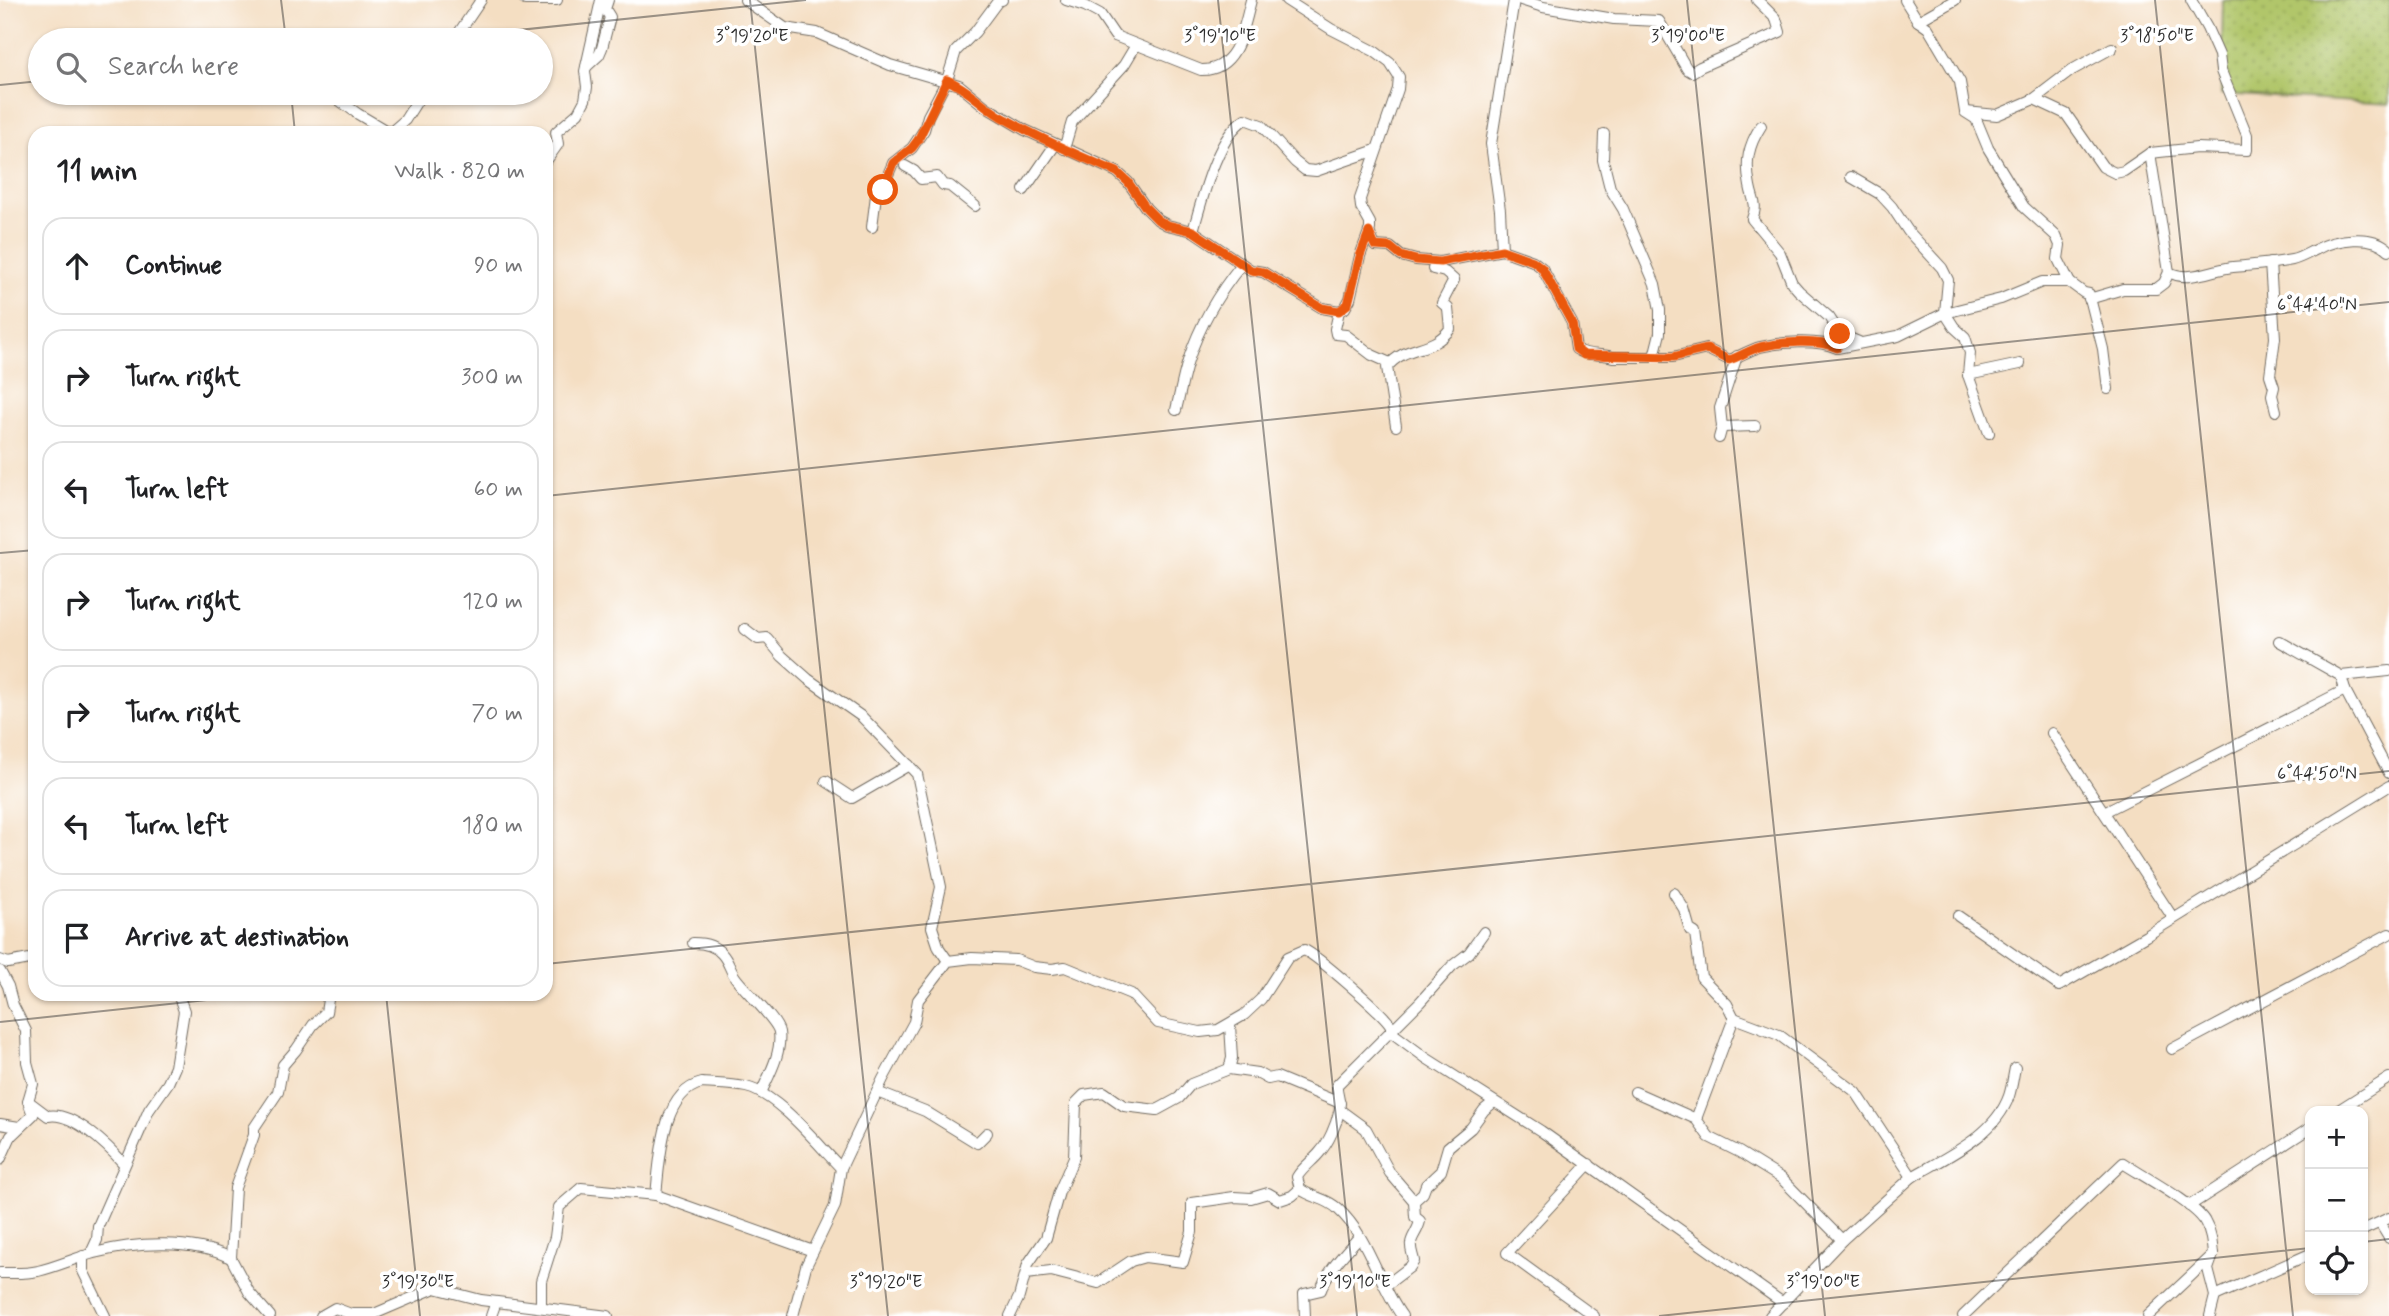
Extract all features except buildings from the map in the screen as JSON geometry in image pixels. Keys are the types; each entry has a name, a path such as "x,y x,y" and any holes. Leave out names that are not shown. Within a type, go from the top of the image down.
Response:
{"street":[{"path":"462,28 481,0"},
{"path":"525,0 557,0"},
{"path":"553,151 558,144 556,132 578,113 585,100 586,67 601,0"},
{"path":"586,67 602,48 610,17 605,9 608,0"},
{"path":"745,0 785,28 817,33 890,65 959,85 986,107 1060,147 1117,172 1158,220 1193,231 1251,270 1263,272 1322,308 1339,311 1345,308 1350,299 1360,256 1369,232 1370,222 1361,207 1360,199 1398,89 1399,77 1391,63 1374,51 1331,29 1286,0"},
{"path":"872,227 876,195 886,186 893,163 909,151 924,130 928,116 947,80 956,51 975,32 998,1 1002,0"},
{"path":"1066,0 1100,14 1115,36 1201,70 1211,71 1229,60 1247,25 1251,0"},
{"path":"1502,250 1500,210 1490,144 1514,0"},
{"path":"1521,0 1543,8 1614,19 1658,21 1687,69 1692,72 1780,32 1776,19 1757,0"},
{"path":"1905,0 1918,21 1928,28 1960,82 1965,112 1976,120 1988,148 2024,207 2056,236 2060,245 2058,259 2070,283"},
{"path":"1918,21 1955,0"},
{"path":"2034,99 2066,114 2108,171 2115,173 2124,171 2150,153 2197,148 2247,150 2247,135 2221,71 2219,55 2191,0"},
{"path":"1024,190 1060,147 1072,122 1124,65 1136,45"},
{"path":"1965,112 1997,115 2034,99 2072,70 2112,48"},
{"path":"346,105 378,126"},
{"path":"398,126 414,105"},
{"path":"1193,231 1212,168 1235,127 1245,119 1261,125 1305,170 1316,172 1376,150"},
{"path":"1761,126 1748,150 1750,188 1756,209 1752,219 1780,253 1799,291 1829,317 1840,334 1860,342"},
{"path":"1604,134 1603,160 1610,188 1623,209 1655,284 1660,310 1660,333 1654,357"},
{"path":"909,151 905,166 921,179 937,177 975,206"},
{"path":"2089,299 2123,289 2156,289 2164,283 2169,272 2150,153"},
{"path":"1851,177 1880,194 1908,231 1942,268 1948,280 1945,313 1965,337 1970,353 1968,375 1989,433"},
{"path":"1369,232 1377,247 1390,247 1405,258 1440,262 1502,250 1533,261 1542,268 1572,323 1576,349 1584,355 1678,356 1703,349 1711,350 1725,359 1734,359 1758,348 1792,342 1829,344 1837,348 1898,336 1945,313 2001,299 2042,282 2070,283 2089,294 2103,349 2108,389"},
{"path":"2169,272 2181,276 2232,267 2254,267 2293,260 2331,243 2343,241 2376,242 2389,250"},
{"path":"1396,426 1387,367 1412,349 1435,345 1450,329 1448,309 1442,303 1454,280 1445,272 1433,269 1440,262"},
{"path":"2270,263 2275,338 2270,374 2276,411"},
{"path":"1176,410 1188,360 1211,310 1227,282 1242,264"},
{"path":"1339,311 1336,334 1346,335 1372,355 1390,363"},
{"path":"1837,348 1840,334"},
{"path":"1719,438 1722,426 1720,408 1737,356"},
{"path":"1968,375 2020,364"},
{"path":"1722,426 1755,426"},
{"path":"745,629 758,639 768,638 782,656 808,679 862,717 883,742 917,774 939,876 940,887 932,928 939,948 948,961"},
{"path":"2279,640 2341,676 2389,671"},
{"path":"2341,676 2345,690 2389,773"},
{"path":"2104,812 2345,690"},
{"path":"2052,733 2173,918"},
{"path":"826,781 852,798 909,765"},
{"path":"1958,916 2059,986 2146,936 2389,786"},
{"path":"1674,892 1684,909 1690,930 1695,933 1701,977 1727,1004 1734,1018 1779,1035 1856,1092 1912,1177"},
{"path":"1402,1316 1349,1220 1330,1202 1300,1189 1297,1177 1323,1149 1340,1106 1336,1094 1337,1085 1452,966 1469,953 1484,932"},
{"path":"2172,1049 2389,934"},
{"path":"692,943 712,946 722,954 733,975 774,1020 779,1030 773,1066 761,1093"},
{"path":"793,1316 800,1284 835,1206 841,1168 914,1021 918,1000 948,961 972,958 1016,960 1034,967 1065,967 1131,994 1158,1023 1200,1032 1218,1030 1230,1025 1250,1010 1261,999 1288,957 1304,950 1322,962 1376,1010 1390,1025 1391,1032 1589,1164 1783,1303"},
{"path":"0,960 8,963 28,959"},
{"path":"0,971 27,1038 27,1062 33,1084 28,1101 33,1115 11,1136 0,1160"},
{"path":"105,1316 83,1271 124,1164 149,1110 168,1083 174,1067 184,1011 180,1001"},
{"path":"270,1316 249,1292 231,1258 235,1188 254,1135 254,1128 278,1092 283,1065 326,1012 328,1001"},
{"path":"0,1004 13,1005"},
{"path":"1696,1119 1734,1018"},
{"path":"1229,1069 1232,1058 1230,1025"},
{"path":"1770,1316 1842,1240 1912,1177 1985,1130 2001,1111 2009,1096 2015,1068"},
{"path":"1010,1316 1019,1297 1028,1264 1046,1238 1059,1192 1074,1157 1075,1120 1079,1098 1104,1092 1124,1106 1157,1110 1180,1098 1191,1084 1229,1069 1257,1073 1268,1079 1278,1077 1340,1106 1366,1129 1390,1172 1414,1201 1415,1217 1420,1221 1418,1232 1411,1239 1414,1261 1385,1286"},
{"path":"2345,1106 2389,1078"},
{"path":"656,1195 662,1139 673,1107 682,1092 702,1083 747,1088 761,1093 782,1107 841,1168"},
{"path":"877,1092 925,1111 977,1143 987,1133"},
{"path":"1635,1092 1696,1119 1709,1137 1781,1178 1842,1240"},
{"path":"28,1101 48,1115 55,1114 83,1126 124,1164"},
{"path":"1414,1201 1438,1175 1448,1147 1471,1128 1484,1110 1494,1102"},
{"path":"3,1124 19,1127"},
{"path":"3,1124 11,1136"},
{"path":"2189,1206 2305,1131"},
{"path":"1963,1316 2123,1163 2189,1206 2204,1219 2212,1240 2213,1255 2208,1269 2215,1296 2210,1316"},
{"path":"1589,1164 1507,1253 1594,1316"},
{"path":"541,1307 541,1281 555,1237 559,1207 581,1188 656,1195 813,1251"},
{"path":"1026,1274 1051,1271 1098,1283 1131,1261 1145,1258 1183,1262 1192,1232 1192,1203 1234,1197 1251,1198 1268,1193 1280,1200 1300,1189"},
{"path":"2368,1228 2385,1220 2389,1238"},
{"path":"1305,1316 1304,1294 1321,1290 1341,1257 1359,1237"},
{"path":"97,1240 111,1249"},
{"path":"0,1273 38,1271 111,1249 161,1245 191,1245 214,1250 231,1258"},
{"path":"2148,1316 2213,1255"},
{"path":"2215,1296 2305,1256"},
{"path":"321,1316 335,1308 351,1314 374,1315 435,1288 496,1302 608,1316"},
{"path":"491,1316 496,1302"}],"green space":[{"path":"2223,0 2389,0 2389,104 2221,94"}],"route":[{"path":"883,190 893,163 912,148 924,130 928,116 947,80 959,85 975,100 1025,130 1117,172 1158,220 1193,231 1251,270 1263,272 1332,312 1339,311 1348,304 1369,232 1375,246 1390,247 1397,254 1416,260 1440,262 1502,250 1533,261 1542,268 1572,323 1576,349 1584,355 1673,357 1707,349 1729,360 1758,348 1792,342 1829,344 1837,348 1840,334"}]}
